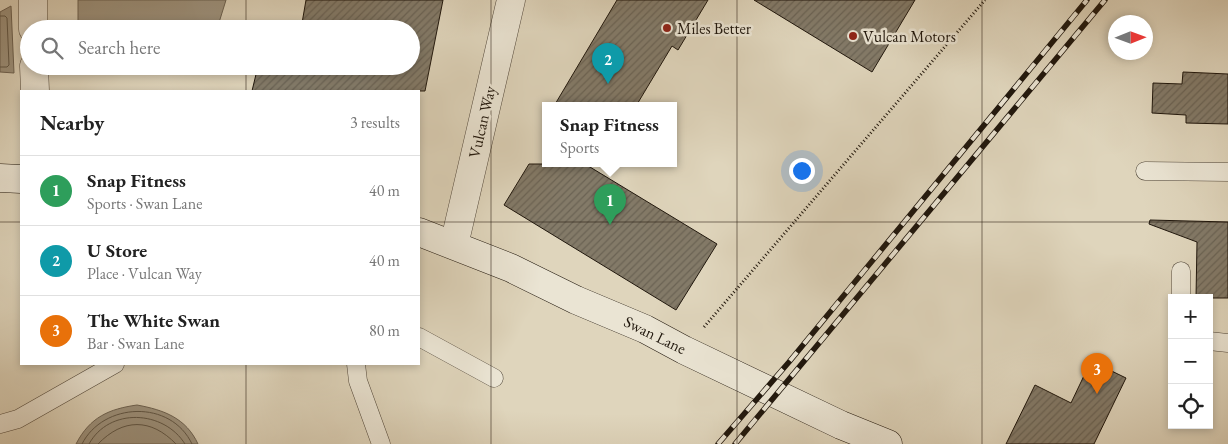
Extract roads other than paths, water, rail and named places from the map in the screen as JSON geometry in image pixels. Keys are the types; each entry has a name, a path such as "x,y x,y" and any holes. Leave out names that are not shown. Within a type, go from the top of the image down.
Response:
{"street":[{"path":"33,0 33,20"},
{"name":"Vulcan Way","path":"454,245 511,0"},
{"path":"34,75 35,90"},
{"path":"0,178 20,179"},
{"name":"Swan Lane","path":"420,232 510,268 576,300 645,329 684,350 841,426 888,444"}],"lane":[{"path":"1145,171 1228,172"},
{"path":"1180,294 1181,271"},
{"path":"420,338 494,378"},
{"path":"1213,341 1228,343"},
{"path":"0,424 18,419 113,365"},
{"path":"356,365 358,381 381,444"}],"water":[{"path":"78,0 226,0 220,20 78,20"},
{"path":"11,6 14,73 0,72 0,12"},
{"path":"137,405 165,413 181,422 193,435 198,444 76,444 88,427 101,416 118,409"}],"railway":[{"path":"718,444 789,362 1087,0"},
{"path":"735,444 1105,0"}],"place":[{"name":"Miles Better","path":"667,28"},
{"name":"Vulcan Motors","path":"853,36"},
{"name":"U Store","path":"608,84"},
{"name":"Snap Fitness","path":"610,225"},
{"name":"The White Swan","path":"1097,394"}]}
